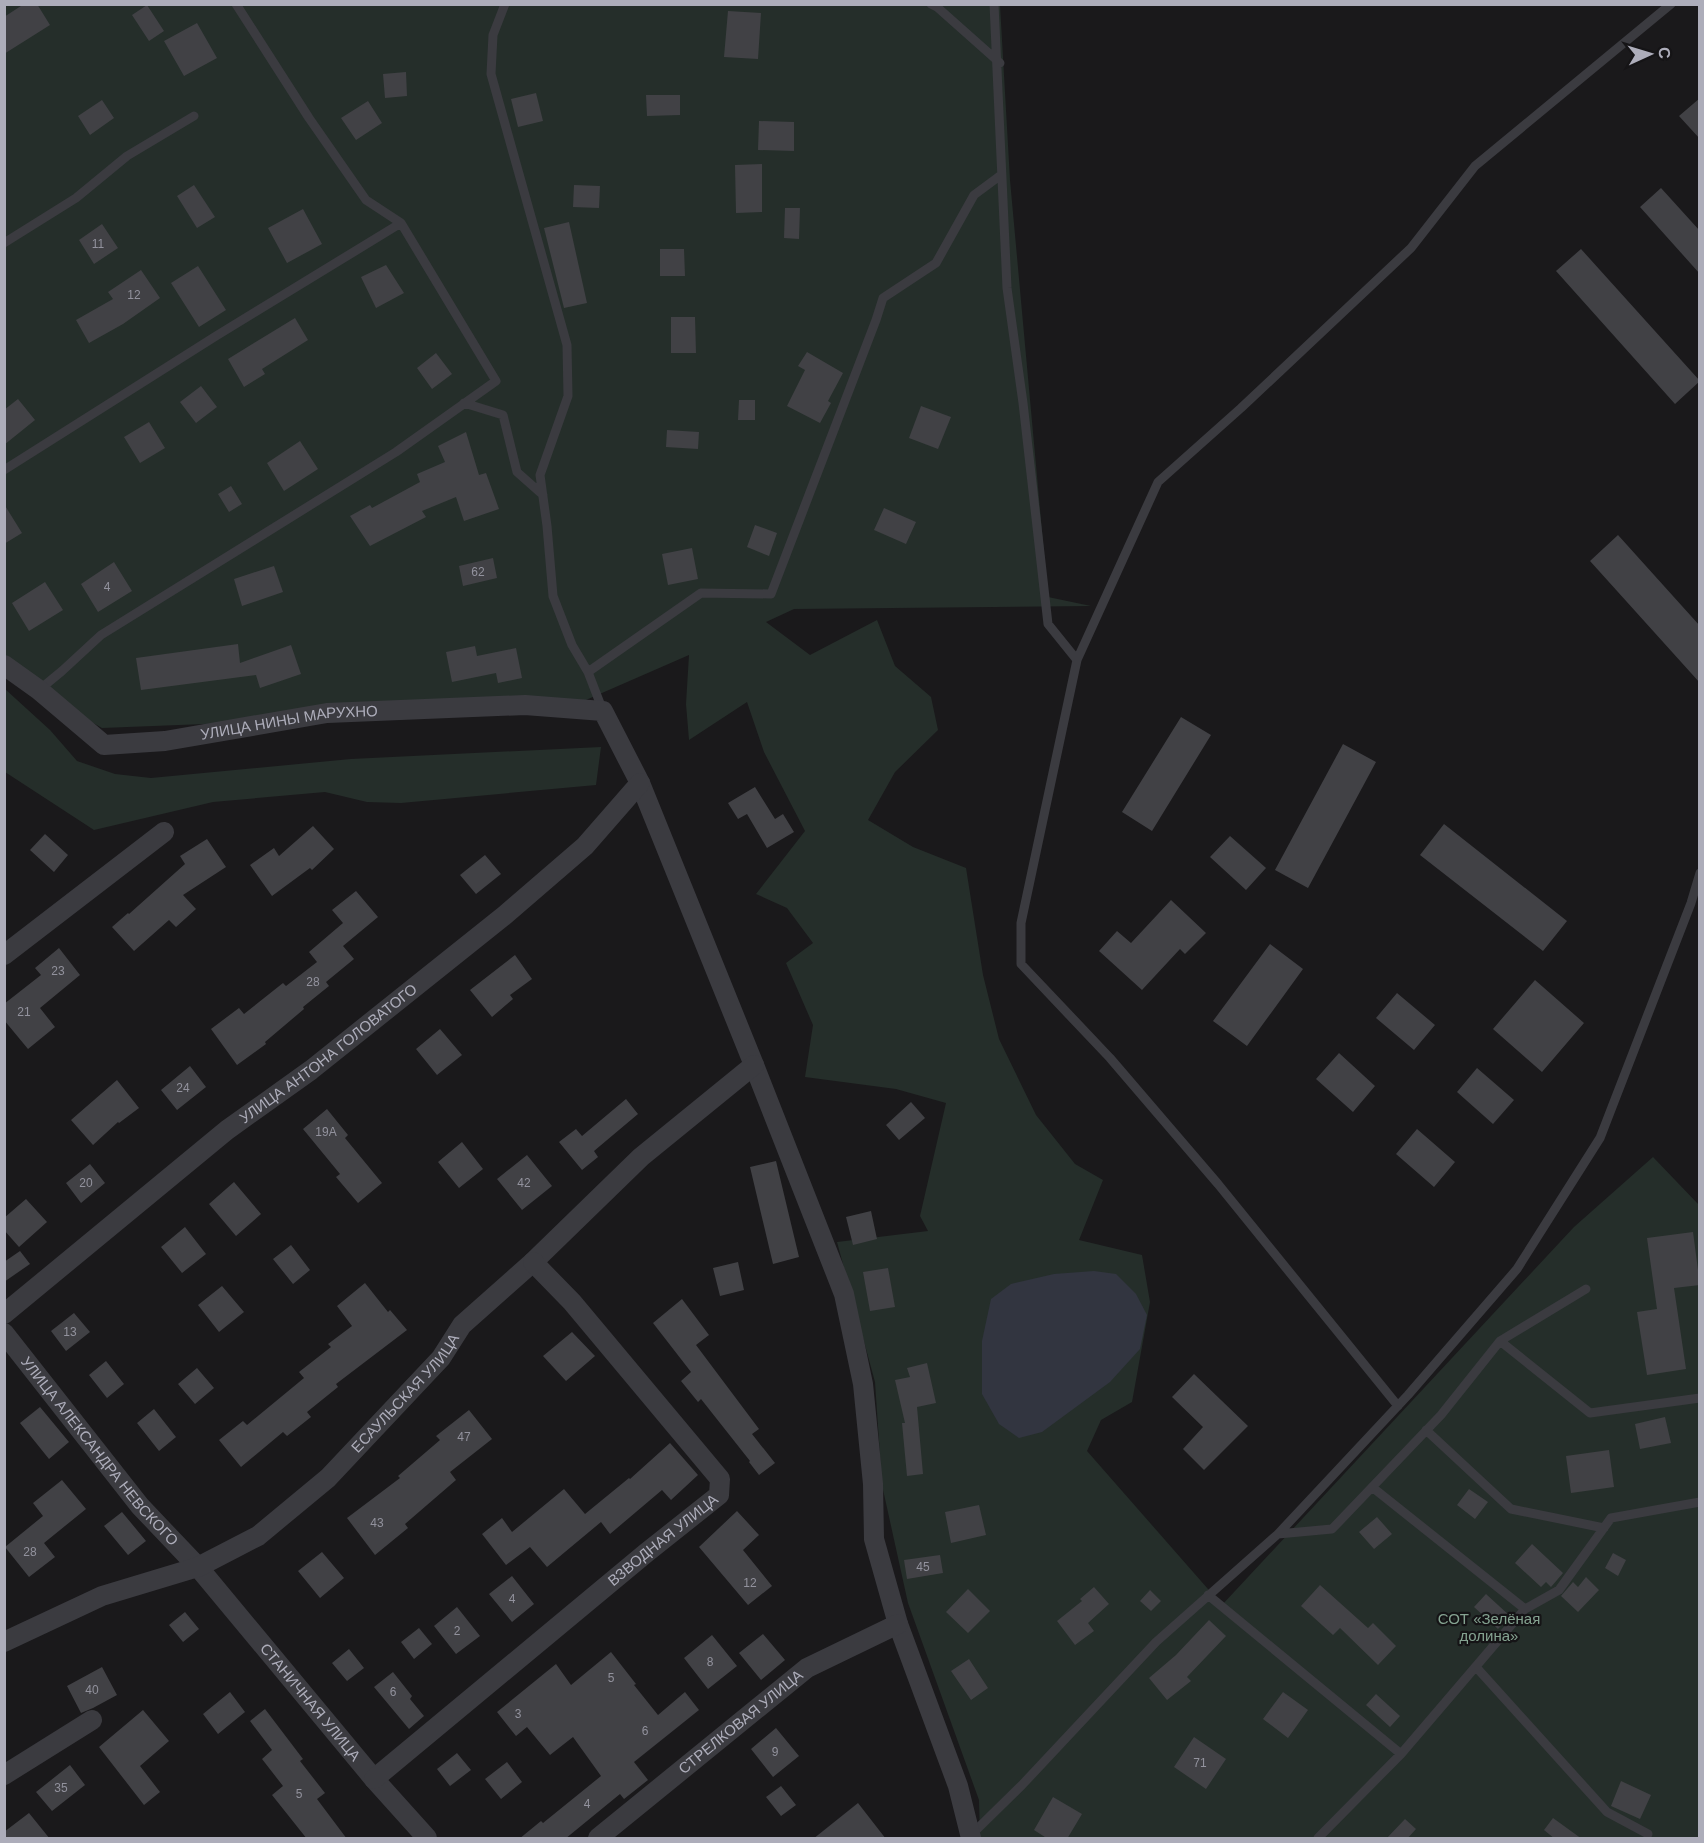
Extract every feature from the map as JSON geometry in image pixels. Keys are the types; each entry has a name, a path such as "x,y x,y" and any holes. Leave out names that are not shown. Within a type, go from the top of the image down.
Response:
{"street":[{"name":"УЛИЦА НИНЫ МАРУХНО","path":"4,664 39,690 104,745 165,741 327,713 525,705 603,711"},
{"path":"603,711 640,783 844,1294 863,1384 873,1484 874,1539 898,1624 958,1786 965,1837"},
{"name":"УЛИЦА АНТОНА ГОЛОВАТОГО","path":"4,1314 227,1130 310,1070 505,915 585,846 640,783"},
{"path":"4,955 164,832"},
{"name":"ЕСАУЛЬСКАЯ УЛИЦА","path":"4,1642 102,1596 198,1567 258,1536 328,1478 441,1358 462,1325 642,1157 754,1065"},
{"name":"ВЗВОДНАЯ УЛИЦА","path":"374,1779 719,1495 720,1479 572,1302 532,1262"},
{"name":"УЛИЦА АЛЕКСАНДРА НЕВСКОГО","path":"4,1333 140,1506 198,1567"},
{"name":"СТАНИЧНАЯ УЛИЦА","path":"198,1567 424,1838"},
{"name":"СТРЕЛКОВАЯ УЛИЦА","path":"598,1839 807,1668 898,1624"},
{"path":"4,1775 92,1720"}],"lane":[{"path":"39,690 101,635 396,452 496,381 401,223 366,200 309,118 236,4"},
{"path":"505,4 493,35 491,74 567,345 568,396 540,475 548,526 553,596 572,645 588,672 603,711"},
{"path":"931,4 938,7 999,62"},
{"path":"994,4 999,62 1001,175 1007,288 1023,403 1048,624 1077,660"},
{"path":"1398,1406 1218,1184 1110,1058 1021,964 1021,923 1077,660 1158,482 1241,408 1411,248 1475,166 1671,4"},
{"path":"4,243 76,198 127,156 194,116"},
{"path":"588,672 701,593 771,594 883,298 936,263 974,195 1001,175"},
{"path":"4,470 401,223"},
{"path":"464,403 503,415 517,472 543,495"},
{"path":"965,1837 1022,1785 1156,1642 1278,1534 1398,1406 1517,1269 1600,1138 1700,873"},
{"path":"1278,1534 1332,1529 1441,1415 1500,1341 1586,1289"},
{"path":"1500,1341 1590,1413 1700,1398"},
{"path":"1426,1430 1511,1509 1604,1528"},
{"path":"1372,1487 1525,1609"},
{"path":"1318,1839 1401,1754 1525,1609 1559,1590 1611,1518 1700,1502"},
{"path":"1209,1595 1401,1754"},
{"path":"1476,1667 1607,1812 1648,1834"}],"green space":[{"name":"СОТ «Зелёная долина»","path":"5,5 1000,5 1010,180 1048,597 1091,606 794,609 766,622 810,655 877,620 895,666 931,697 938,730 895,772 868,820 913,847 966,868 983,975 999,1039 1036,1115 1075,1164 1103,1180 1079,1240 1142,1255 1150,1302 1132,1402 1101,1420 1087,1451 1222,1605 1574,1227 1653,1157 1699,1205 1699,1838 980,1838 979,1800 908,1603 882,1485 875,1382 837,1242 928,1231 920,1216 946,1103 896,1089 805,1077 813,1025 786,963 813,943 787,908 756,894 805,831 764,752 747,702 689,740 686,704 689,655 563,710 102,728 5,673"},
{"path":"5,689 50,730 77,761 115,774 151,778 351,759 601,747 596,785 401,803 367,802 325,792 213,802 94,830 5,772"}],"shaded area":[{"path":"1094,1271 1116,1274 1136,1294 1147,1315 1140,1349 1110,1382 1042,1432 1019,1438 999,1424 982,1394 982,1341 991,1299 1011,1284 1054,1274"}],"building":[{"path":"24,4 37,4 50,25 4,54 4,17"},
{"path":"147,5 164,31 149,41 132,15"},
{"path":"728,11 761,13 758,59 724,57"},
{"path":"197,23 217,58 184,76 164,41"},
{"path":"406,72 407,96 385,98 383,74"},
{"path":"536,93 543,121 518,127 511,99"},
{"path":"646,95 680,95 680,115 647,116"},
{"path":"1700,98 1700,139 1679,116"},
{"path":"102,100 114,118 90,135 78,116"},
{"path":"368,101 382,123 356,140 341,118"},
{"path":"759,121 794,122 794,151 758,150"},
{"path":"762,164 762,212 736,213 735,165"},
{"path":"194,185 215,217 197,228 177,196"},
{"path":"574,185 600,186 599,208 573,207"},
{"path":"1661,188 1700,231 1700,274 1640,207"},
{"path":"785,208 800,208 799,239 784,238"},
{"path":"303,209 322,244 287,263 268,228"},
{"path":"569,222 587,303 564,308 544,228"},
{"path":"102,224 118,248 94,264 79,240"},
{"path":"660,249 684,249 685,276 660,276"},
{"path":"1581,249 1700,381 1675,404 1556,271"},
{"path":"386,265 404,293 376,308 361,277"},
{"path":"198,266 226,310 199,327 171,283"},
{"path":"141,270 160,298 123,324 89,343 76,320 113,299 108,292"},
{"path":"671,317 695,317 696,353 671,353"},
{"path":"295,318 308,340 262,369 265,374 244,387 228,359"},
{"path":"807,352 843,373 828,401 831,403 820,423 787,406 805,370 798,366"},
{"path":"436,353 452,374 432,389 417,368"},
{"path":"201,386 217,407 196,423 180,402"},
{"path":"18,399 35,420 4,445 4,410"},
{"path":"739,400 755,400 755,420 738,420"},
{"path":"921,406 951,417 938,449 909,438"},
{"path":"149,422 165,448 140,463 124,437"},
{"path":"667,430 699,432 698,449 666,447"},
{"path":"466,432 479,475 486,473 499,509 464,521 456,497 422,511 426,517 370,546 350,516 370,505 372,508 420,482 417,474 445,462 438,446"},
{"path":"300,441 318,469 284,491 267,463"},
{"path":"231,486 242,504 229,512 218,494"},
{"path":"4,504 22,533 4,544"},
{"path":"884,508 916,522 906,544 874,530"},
{"path":"755,525 777,533 769,556 747,547"},
{"path":"1618,535 1700,626 1700,683 1590,561"},
{"path":"692,548 698,579 668,585 662,554"},
{"path":"493,558 497,578 463,586 459,566"},
{"path":"114,562 132,591 98,612 81,584"},
{"path":"274,566 283,592 242,606 234,579"},
{"path":"45,582 63,610 29,631 12,603"},
{"path":"238,644 240,663 291,645 301,674 260,688 256,675 141,690 136,658"},
{"path":"475,646 477,656 516,648 522,678 498,683 496,673 452,682 446,652"},
{"path":"1181,717 1211,735 1152,831 1122,812"},
{"path":"1343,744 1376,762 1308,888 1275,870"},
{"path":"755,787 775,819 783,814 794,832 767,848 747,814 738,819 728,803"},
{"path":"1444,824 1567,921 1543,951 1420,855"},
{"path":"313,826 334,849 312,870 310,868 272,896 250,865 274,848 279,856"},
{"path":"45,834 68,855 54,872 30,850"},
{"path":"1230,836 1266,868 1246,890 1210,857"},
{"path":"207,839 226,867 183,895 196,909 176,927 169,920 134,951 112,927 185,864 180,856"},
{"path":"485,855 501,874 476,894 460,875"},
{"path":"356,891 378,917 343,946 354,959 326,982 329,986 303,1007 304,1009 265,1042 266,1044 237,1065 211,1029 239,1008 244,1014 283,983 286,986 317,962 309,952 343,923 332,910"},
{"path":"1171,900 1206,933 1185,954 1180,949 1142,990 1099,951 1117,931 1131,943"},
{"path":"1270,944 1303,969 1247,1046 1213,1021"},
{"path":"59,948 80,975 40,1008 55,1027 28,1049 4,1020 4,1004 41,975 35,968"},
{"path":"515,955 532,979 510,995 513,999 492,1017 470,990"},
{"path":"1535,980 1584,1023 1542,1072 1493,1029"},
{"path":"1397,993 1435,1025 1414,1050 1376,1018"},
{"path":"440,1029 462,1055 437,1075 416,1049"},
{"path":"1339,1053 1375,1086 1353,1112 1316,1079"},
{"path":"190,1066 206,1087 177,1110 161,1090"},
{"path":"1477,1068 1514,1100 1493,1124 1457,1092"},
{"path":"117,1080 139,1108 118,1122 93,1145 71,1120"},
{"path":"626,1099 638,1114 594,1151 598,1157 582,1170 559,1142 576,1129 582,1136"},
{"path":"911,1102 925,1118 899,1140 886,1125"},
{"path":"327,1109 348,1135 345,1138 382,1183 358,1203 336,1177 340,1174 303,1129"},
{"path":"1417,1129 1455,1162 1434,1187 1396,1154"},
{"path":"462,1142 483,1169 459,1188 438,1162"},
{"path":"527,1155 552,1186 522,1210 497,1179"},
{"path":"776,1161 799,1257 773,1264 750,1167"},
{"path":"90,1164 105,1183 81,1203 66,1183"},
{"path":"234,1182 261,1214 236,1236 209,1204"},
{"path":"26,1199 47,1222 19,1247 4,1230 4,1218"},
{"path":"871,1211 877,1239 853,1245 846,1217"},
{"path":"185,1227 206,1254 182,1273 161,1247"},
{"path":"1693,1232 1700,1285 1674,1288 1686,1369 1647,1375 1637,1312 1657,1309 1647,1238"},
{"path":"291,1245 310,1270 293,1284 273,1259"},
{"path":"20,1251 30,1264 4,1282 4,1262"},
{"path":"738,1262 744,1290 720,1296 713,1268"},
{"path":"888,1268 895,1307 870,1311 863,1272"},
{"path":"365,1283 388,1312 390,1310 407,1330 336,1384 338,1387 307,1412 311,1417 287,1436 283,1432 241,1467 219,1440 243,1421 247,1425 304,1378 299,1372 331,1347 328,1344 352,1326 337,1306"},
{"path":"222,1286 244,1312 219,1332 198,1305"},
{"path":"682,1299 709,1335 696,1345 759,1429 752,1434 775,1463 759,1475 701,1399 698,1402 681,1381 691,1372 653,1323"},
{"path":"74,1313 90,1332 66,1351 51,1331"},
{"path":"572,1332 595,1356 566,1381 543,1356"},
{"path":"106,1361 124,1384 107,1398 89,1375"},
{"path":"927,1363 936,1403 917,1407 923,1474 907,1476 902,1423 905,1423 895,1380 910,1377 907,1368"},
{"path":"197,1368 214,1388 195,1404 178,1384"},
{"path":"1194,1374 1248,1426 1204,1470 1183,1449 1203,1427 1172,1397"},
{"path":"40,1407 69,1442 49,1459 20,1423"},
{"path":"154,1409 176,1437 159,1451 137,1423"},
{"path":"469,1410 492,1439 450,1472 456,1480 405,1524 408,1528 375,1555 347,1518 400,1478 398,1476 440,1440 436,1436"},
{"path":"1665,1417 1671,1443 1640,1449 1635,1424"},
{"path":"670,1443 698,1475 671,1500 662,1490 610,1534 601,1522 547,1567 530,1547 506,1565 482,1534 502,1518 512,1532 564,1489 585,1514 630,1479"},
{"path":"1609,1450 1614,1487 1571,1493 1566,1456"},
{"path":"62,1480 86,1509 44,1543 55,1557 29,1577 5,1547 43,1516 33,1503"},
{"path":"1469,1489 1488,1502 1475,1519 1457,1505"},
{"path":"979,1505 986,1535 951,1543 945,1512"},
{"path":"737,1511 759,1535 743,1550 772,1586 748,1605 699,1547"},
{"path":"122,1512 146,1541 128,1555 104,1526"},
{"path":"1377,1517 1392,1534 1374,1549 1359,1532"},
{"path":"1532,1544 1563,1573 1551,1587 1546,1582 1541,1587 1515,1563"},
{"path":"322,1552 344,1578 320,1598 298,1571"},
{"path":"1613,1553 1626,1560 1618,1576 1605,1568"},
{"path":"940,1555 943,1573 907,1579 904,1560"},
{"path":"512,1576 534,1604 512,1622 489,1594"},
{"path":"1586,1577 1599,1590 1578,1612 1561,1596 1573,1582 1578,1587"},
{"path":"1320,1585 1368,1628 1373,1623 1396,1646 1378,1665 1340,1628 1333,1635 1301,1606"},
{"path":"1094,1587 1109,1604 1088,1623 1094,1631 1075,1645 1057,1621 1082,1601 1080,1599"},
{"path":"968,1589 990,1611 968,1633 946,1612"},
{"path":"1150,1590 1161,1601 1151,1611 1140,1601"},
{"path":"1486,1594 1510,1616 1498,1629 1474,1607"},
{"path":"457,1607 480,1636 456,1654 434,1626"},
{"path":"185,1612 199,1629 183,1642 169,1625"},
{"path":"1209,1620 1226,1636 1187,1677 1191,1681 1167,1700 1149,1678 1176,1655"},
{"path":"419,1628 432,1644 414,1659 401,1642"},
{"path":"763,1634 785,1660 761,1680 739,1653"},
{"path":"712,1635 737,1666 708,1689 684,1658"},
{"path":"349,1649 364,1668 347,1681 332,1663"},
{"path":"611,1652 658,1715 685,1692 699,1710 634,1762 648,1780 624,1799 620,1794 565,1839 519,1839 541,1821 543,1823 601,1776 573,1737 550,1755 527,1727 516,1736 497,1712 556,1664 571,1685"},
{"path":"969,1659 988,1688 971,1700 951,1671"},
{"path":"102,1667 117,1695 81,1713 67,1686"},
{"path":"393,1672 424,1716 409,1729 374,1687"},
{"path":"230,1692 245,1712 218,1734 203,1714"},
{"path":"1283,1692 1308,1710 1288,1738 1263,1719"},
{"path":"1376,1694 1400,1716 1390,1727 1366,1705"},
{"path":"265,1709 303,1759 300,1761 325,1793 317,1799 347,1839 307,1839 272,1795 283,1786 262,1759 272,1750 250,1721"},
{"path":"143,1710 169,1741 140,1766 160,1792 144,1805 99,1747"},
{"path":"776,1728 799,1756 773,1777 751,1749"},
{"path":"1194,1737 1226,1759 1206,1789 1174,1767"},
{"path":"457,1753 471,1770 450,1786 437,1769"},
{"path":"507,1762 522,1782 501,1799 485,1779"},
{"path":"70,1765 85,1785 52,1811 36,1792"},
{"path":"1621,1781 1651,1795 1640,1819 1611,1806"},
{"path":"781,1786 796,1805 781,1816 766,1797"},
{"path":"1053,1797 1082,1814 1067,1839 1048,1839 1034,1830"},
{"path":"858,1803 886,1839 813,1839"},
{"path":"29,1813 50,1839 4,1839 4,1832"},
{"path":"1553,1818 1582,1839 1555,1839 1544,1830"},
{"path":"1405,1819 1416,1829 1407,1839 1386,1839"}]}
